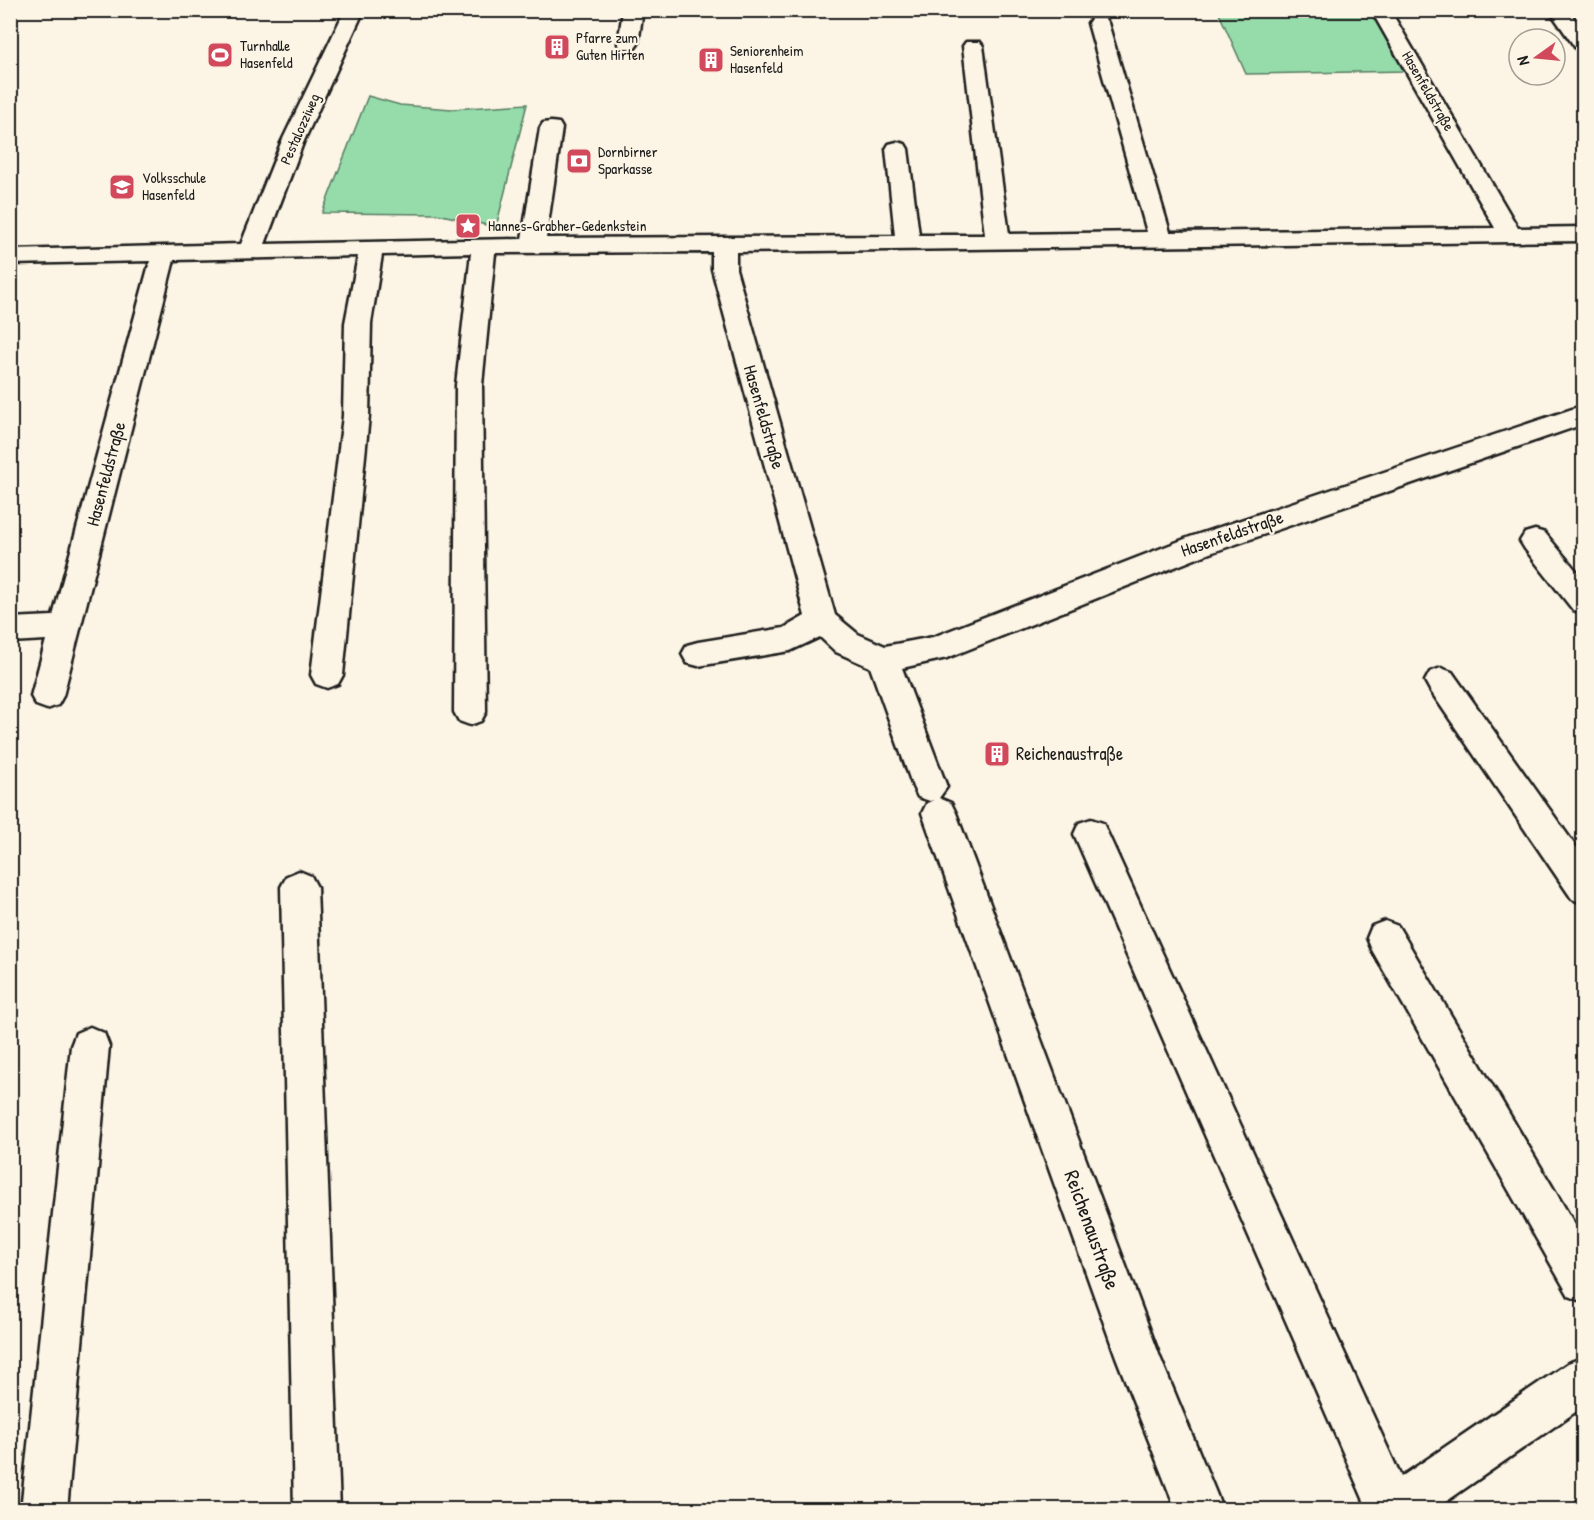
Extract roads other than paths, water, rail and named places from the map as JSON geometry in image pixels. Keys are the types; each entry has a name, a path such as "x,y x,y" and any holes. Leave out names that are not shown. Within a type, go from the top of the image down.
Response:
{"street":[{"name":"Pestalozziweg","path":"251,250 292,142 355,10"},
{"path":"628,44 633,10"},
{"name":"Hasenfeldstraße","path":"1380,10 1510,235"},
{"path":"1558,10 1584,46"},
{"path":"1098,23 1161,240"},
{"path":"973,46 998,242"},
{"path":"533,245 551,128"},
{"path":"897,149 908,243"},
{"path":"285,249 309,237 336,233 418,232 433,234 455,246"},
{"path":"10,257 455,246 724,245 1574,234 1584,260"},
{"name":"Hasenfeldstraße","path":"724,245 724,269 822,621"},
{"path":"470,712 469,385 483,246"},
{"path":"327,675 356,416 358,323 371,248"},
{"name":"Hasenfeldstraße","path":"47,696 164,252"},
{"name":"Hasenfeldstraße","path":"883,659 936,649 1200,545 1584,414"},
{"path":"1534,541 1584,602"},
{"path":"698,654 790,639 822,621 847,643 883,659"},
{"path":"10,630 65,627"},
{"name":"Reichenaustraße","path":"883,659 1138,1357 1200,1509"},
{"path":"1441,681 1584,888"},
{"path":"1091,834 1393,1509 1584,1379"},
{"path":"299,887 317,1509"},
{"path":"1385,938 1584,1281"},
{"path":"45,1509 90,1046"}],"place":[{"name":"Pfarre zum Guten Hirten","path":"557,47"},
{"name":"Turnhalle Hasenfeld","path":"220,55"},
{"name":"Seniorenheim Hasenfeld","path":"711,60"},
{"name":"Dornbirner Sparkasse","path":"579,161"},
{"name":"Volksschule Hasenfeld","path":"122,187"},
{"name":"Hannes-Grabher-Gedenkstein","path":"468,226"},
{"name":"Reichenaustraße","path":"997,754"}]}
